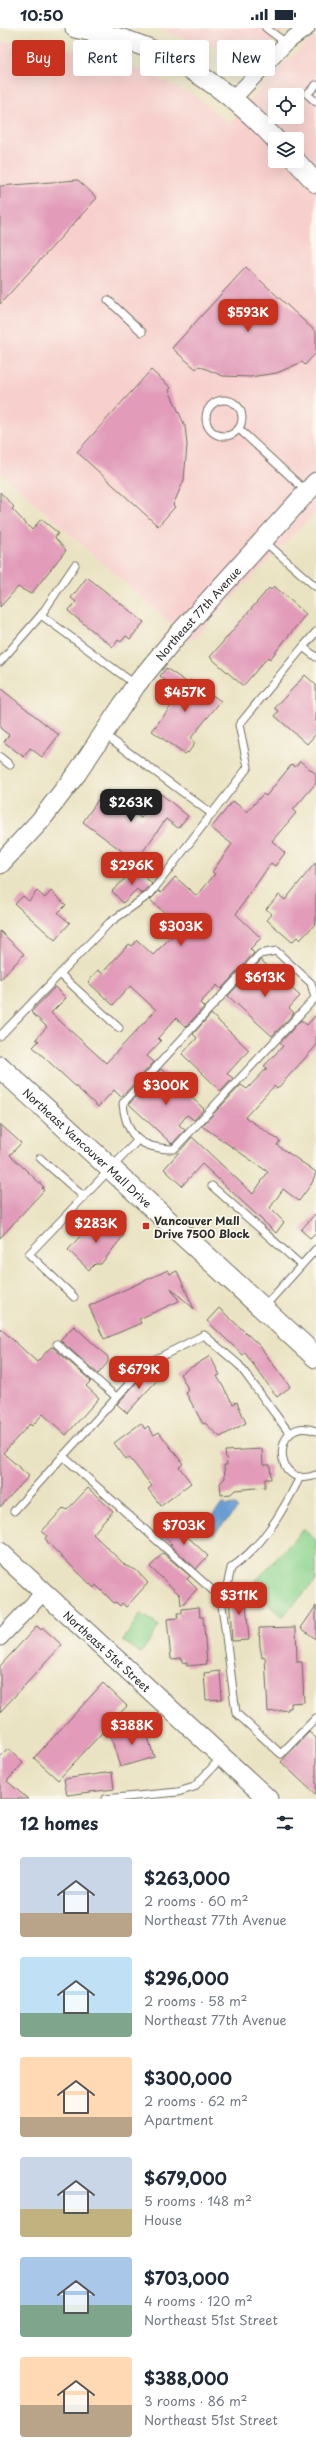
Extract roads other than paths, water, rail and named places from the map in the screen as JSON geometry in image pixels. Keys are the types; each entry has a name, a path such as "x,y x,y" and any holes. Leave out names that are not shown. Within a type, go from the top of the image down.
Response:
{"main road":[{"name":"Northeast Vancouver Mall Drive","path":"0,1068 316,1358"}],"street":[{"path":"75,28 128,41 182,64 234,98 268,132"},
{"path":"234,98 286,43 307,28"},
{"path":"302,168 316,183"},
{"name":"Northeast 77th Avenue","path":"0,864 40,821 77,773 136,685 173,640 311,487"},
{"name":"Northeast 51st Street","path":"0,1552 268,1799"},
{"path":"0,1638 44,1592"}],"lane":[{"path":"266,28 286,43"},
{"path":"316,85 307,94 316,102"},
{"path":"108,300 142,332"},
{"path":"224,401 237,405 242,413 242,422 239,430 230,436 221,436 212,432 207,423 206,415 211,405 224,401"},
{"path":"239,430 311,487"},
{"path":"263,541 316,588"},
{"path":"0,662 41,615 75,565"},
{"path":"41,615 136,685"},
{"path":"0,1036 110,923 150,894 248,767 239,725 316,632"},
{"path":"303,647 316,657"},
{"path":"103,733 212,814"},
{"path":"0,757 10,765"},
{"path":"276,951 312,983 315,998 174,1149 155,1149 138,1141 124,1118 123,1104 260,954 276,951"},
{"path":"60,974 119,1028"},
{"path":"74,1297 29,1254 112,1170 138,1141"},
{"path":"40,1158 84,1197"},
{"path":"212,1186 301,1266"},
{"path":"262,1308 316,1249"},
{"path":"14,1511 148,1363 204,1335 239,1365 290,1434"},
{"path":"58,1344 116,1397"},
{"path":"316,1431 302,1429 290,1434 282,1446 282,1458 289,1471 300,1477 316,1475"},
{"path":"63,1456 220,1598"},
{"path":"300,1477 282,1512 247,1558 231,1568 227,1586 220,1598 236,1713 280,1754 316,1718"},
{"path":"105,1799 132,1798 178,1792 194,1787 223,1757"}],"water":[{"path":"223,1503 227,1506 235,1505 238,1508 214,1534 203,1525"}],"place":[{"name":"Vancouver Mall Drive 7500 Block","path":"146,1226"}]}
